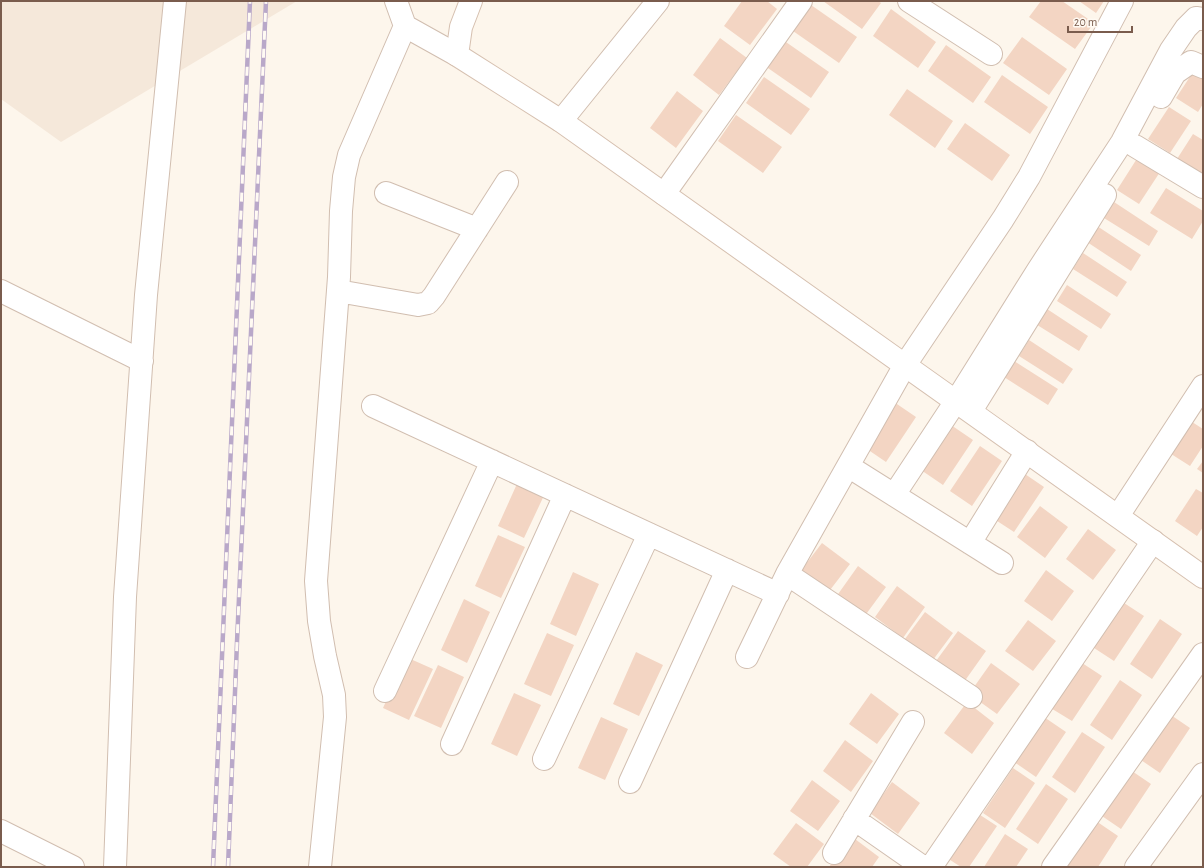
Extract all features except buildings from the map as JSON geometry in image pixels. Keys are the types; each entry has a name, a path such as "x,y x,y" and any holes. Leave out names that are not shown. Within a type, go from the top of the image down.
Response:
{"street":[{"path":"115,867 125,597 147,287 175,1"},
{"path":"396,1 405,26 457,55 561,122 1203,577"},
{"path":"457,55 461,27 471,1"},
{"path":"561,122 658,1"},
{"path":"664,194 801,1"},
{"path":"910,1 991,54"},
{"path":"746,656 787,574 905,365 1003,219 1029,177 1122,1"},
{"path":"963,406 1038,270 1122,142 1171,50 1186,28 1196,18 1203,18"},
{"path":"320,867 335,717 334,695 319,621 316,581 338,291 341,210 344,177 349,155 405,26"},
{"path":"894,495 963,406 1135,146 1175,73 1191,62 1203,67"},
{"path":"1135,146 1203,187"},
{"path":"338,291 418,305 428,303 434,296 506,182"},
{"path":"386,193 477,229"},
{"path":"1,291 142,361"},
{"path":"1118,516 1203,386"},
{"path":"374,406 778,594"},
{"path":"970,543 1027,451"},
{"path":"385,691 492,461"},
{"path":"848,466 1002,562"},
{"path":"452,744 565,495"},
{"path":"544,759 649,534"},
{"path":"932,867 1153,541"},
{"path":"630,782 727,570"},
{"path":"787,574 971,697"},
{"path":"1053,867 1203,654"},
{"path":"834,853 913,722"},
{"path":"1136,867 1203,774"},
{"path":"854,819 923,867"},
{"path":"1,831 73,867"}],"shaded area":[{"path":"1,1 297,1 61,142 1,99"}],"railway":[{"path":"213,867 250,1"},
{"path":"228,867 266,1"}]}
